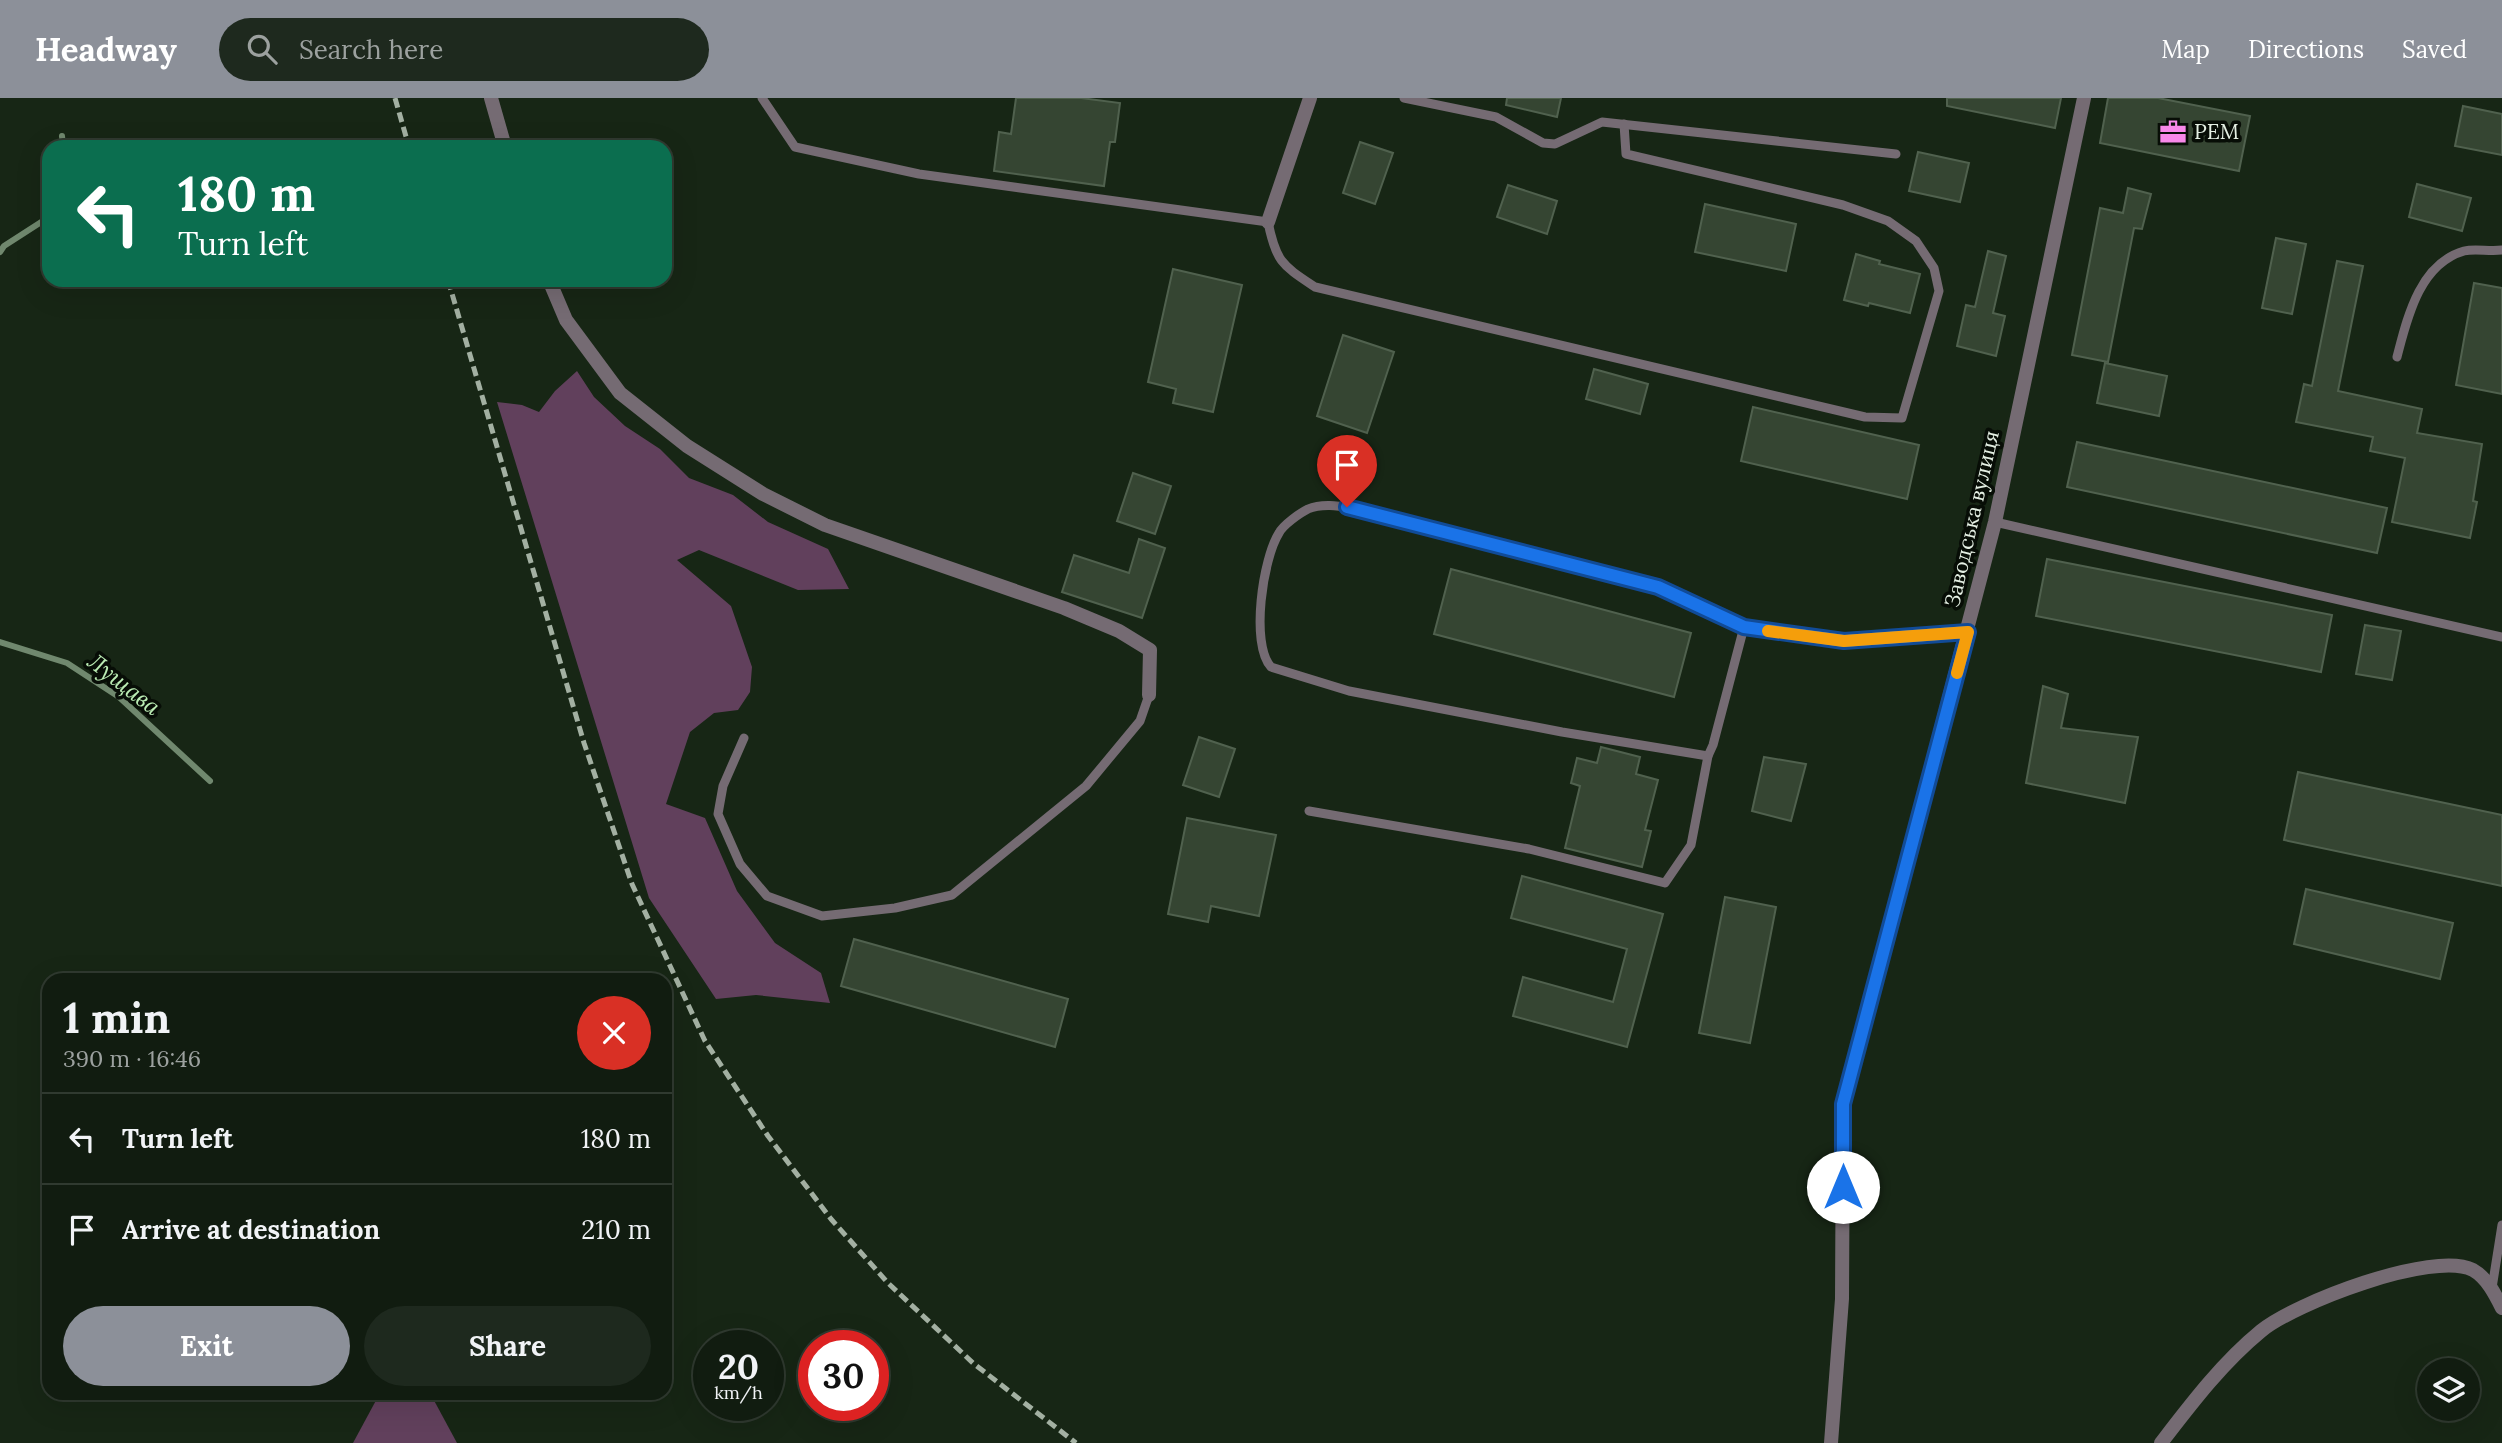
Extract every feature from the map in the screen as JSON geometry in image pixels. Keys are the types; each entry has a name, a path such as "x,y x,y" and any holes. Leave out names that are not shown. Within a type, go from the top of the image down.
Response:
{"street":[{"path":"491,98 503,140"},
{"path":"1268,222 1310,98"},
{"name":"Заводська вулиця","path":"1831,1443 1842,1299 1843,1104 1995,522 2084,98"},
{"path":"552,287 566,320 620,393 687,446 763,494 825,525 1064,608 1119,631 1150,650 1149,695"},
{"path":"2161,1443 2202,1390 2262,1330 2303,1305 2385,1275 2454,1264 2474,1271 2492,1288 2502,1308"}],"lane":[{"path":"762,98 795,147 919,174 1268,222 1272,244 1285,268 1315,287 1865,417 1902,418 1939,291 1934,268 1916,241 1888,221 1843,205 1626,154 1624,124"},
{"path":"1404,98 1496,117 1543,143 1555,144 1602,122 1896,154"},
{"path":"2397,357 2418,293 2431,274 2456,254 2468,250 2502,250"},
{"path":"1708,756 1562,732 1349,691 1271,667 1264,659 1260,628 1266,563 1280,530 1308,509 1333,505 1362,509 1658,587 1744,627 1844,641 1968,632"},
{"path":"1995,522 2502,637"},
{"path":"1310,811 1529,849 1665,883 1691,845 1708,756 1713,746 1744,627"},
{"path":"744,738 723,786 718,814 740,864 767,896 822,916 871,911 952,895 1086,786 1140,721 1149,695"},
{"path":"2492,1288 2502,1226"}],"shaded area":[{"path":"577,371 594,397 625,426 660,449 689,478 733,495 768,522 828,549 849,589 798,590 699,550 677,560 731,606 752,667 750,692 738,710 714,713 690,732 666,804 705,818 737,891 775,943 821,973 830,1003 756,995 716,999 649,898 497,402 522,405 539,412 555,391"},
{"path":"376,1400 434,1400 457,1443 353,1443"}],"building":[{"path":"1016,98 1081,98 1120,103 1115,142 1110,142 1104,186 994,171 999,132 1011,134"},
{"path":"1507,98 1561,98 1557,117 1506,105"},
{"path":"1947,98 2061,98 2055,128 1947,106"},
{"path":"2108,98 2158,98 2250,116 2239,171 2100,143"},
{"path":"2463,106 2502,114 2502,155 2455,146"},
{"path":"1360,142 1393,153 1375,204 1343,193"},
{"path":"1918,152 1969,163 1960,202 1909,191"},
{"path":"2417,184 2471,198 2462,231 2409,217"},
{"path":"1508,185 1557,201 1547,234 1497,217"},
{"path":"2128,188 2151,194 2142,229 2134,228 2108,362 2072,355 2100,208 2123,213"},
{"path":"1705,204 1796,224 1786,271 1695,252"},
{"path":"2276,238 2306,244 2292,314 2262,308"},
{"path":"1988,251 2006,256 1993,313 2005,316 1996,356 1957,346 1966,305 1975,307"},
{"path":"1856,254 1880,261 1879,264 1920,274 1910,313 1844,300"},
{"path":"2337,261 2363,266 2338,391 2422,409 2417,433 2482,444 2473,501 2477,502 2470,538 2392,522 2405,458 2370,451 2373,437 2296,422 2304,384 2312,386"},
{"path":"1173,269 1242,285 1213,412 1173,403 1176,389 1148,382"},
{"path":"2474,283 2502,288 2502,394 2456,385"},
{"path":"1343,335 1394,352 1367,433 1317,416"},
{"path":"2105,363 2167,376 2159,416 2097,403"},
{"path":"1594,369 1648,384 1640,414 1586,399"},
{"path":"1753,407 1919,445 1907,499 1741,461"},
{"path":"2077,442 2387,508 2377,553 2067,487"},
{"path":"1133,473 1171,486 1155,534 1117,521"},
{"path":"1139,539 1165,548 1142,618 1062,592 1074,555 1129,573"},
{"path":"2047,559 2332,615 2321,672 2036,616"},
{"path":"1451,569 1691,633 1674,697 1434,634"},
{"path":"2365,625 2401,631 2392,680 2356,674"},
{"path":"2043,686 2068,694 2061,728 2138,737 2125,803 2026,783"},
{"path":"1199,737 1235,749 1219,797 1183,785"},
{"path":"1601,747 1640,757 1636,774 1658,780 1645,830 1651,831 1642,867 1565,848 1580,786 1571,783 1577,758 1597,763"},
{"path":"1764,757 1806,764 1791,821 1752,811"},
{"path":"2298,772 2502,815 2502,886 2284,840"},
{"path":"1187,818 1276,835 1259,916 1211,906 1208,922 1168,914"},
{"path":"1522,876 1663,914 1627,1047 1513,1016 1523,977 1613,1002 1627,949 1511,918"},
{"path":"2306,889 2453,923 2440,979 2294,944"},
{"path":"1725,897 1776,907 1750,1043 1699,1033"},
{"path":"854,939 1068,999 1055,1047 841,986"}],"waterway":[{"path":"62,136 62,140"},
{"path":"0,252 4,246 42,222"},
{"name":"Лущава","path":"0,642 67,663 119,697 210,781"}],"railway":[{"path":"395,98 407,140"},
{"path":"450,287 584,743 632,884 705,1041 768,1136 831,1219 888,1283 973,1363 1076,1443"}],"slow traffic":[{"path":"1768,631 1844,641 1968,632 1957,673"}],"place":[{"name":"РЕМ","path":"2173,132"}],"route":[{"path":"1347,507 1658,587 1744,627 1844,641 1968,632 1843,1104 1843,1187"}]}
